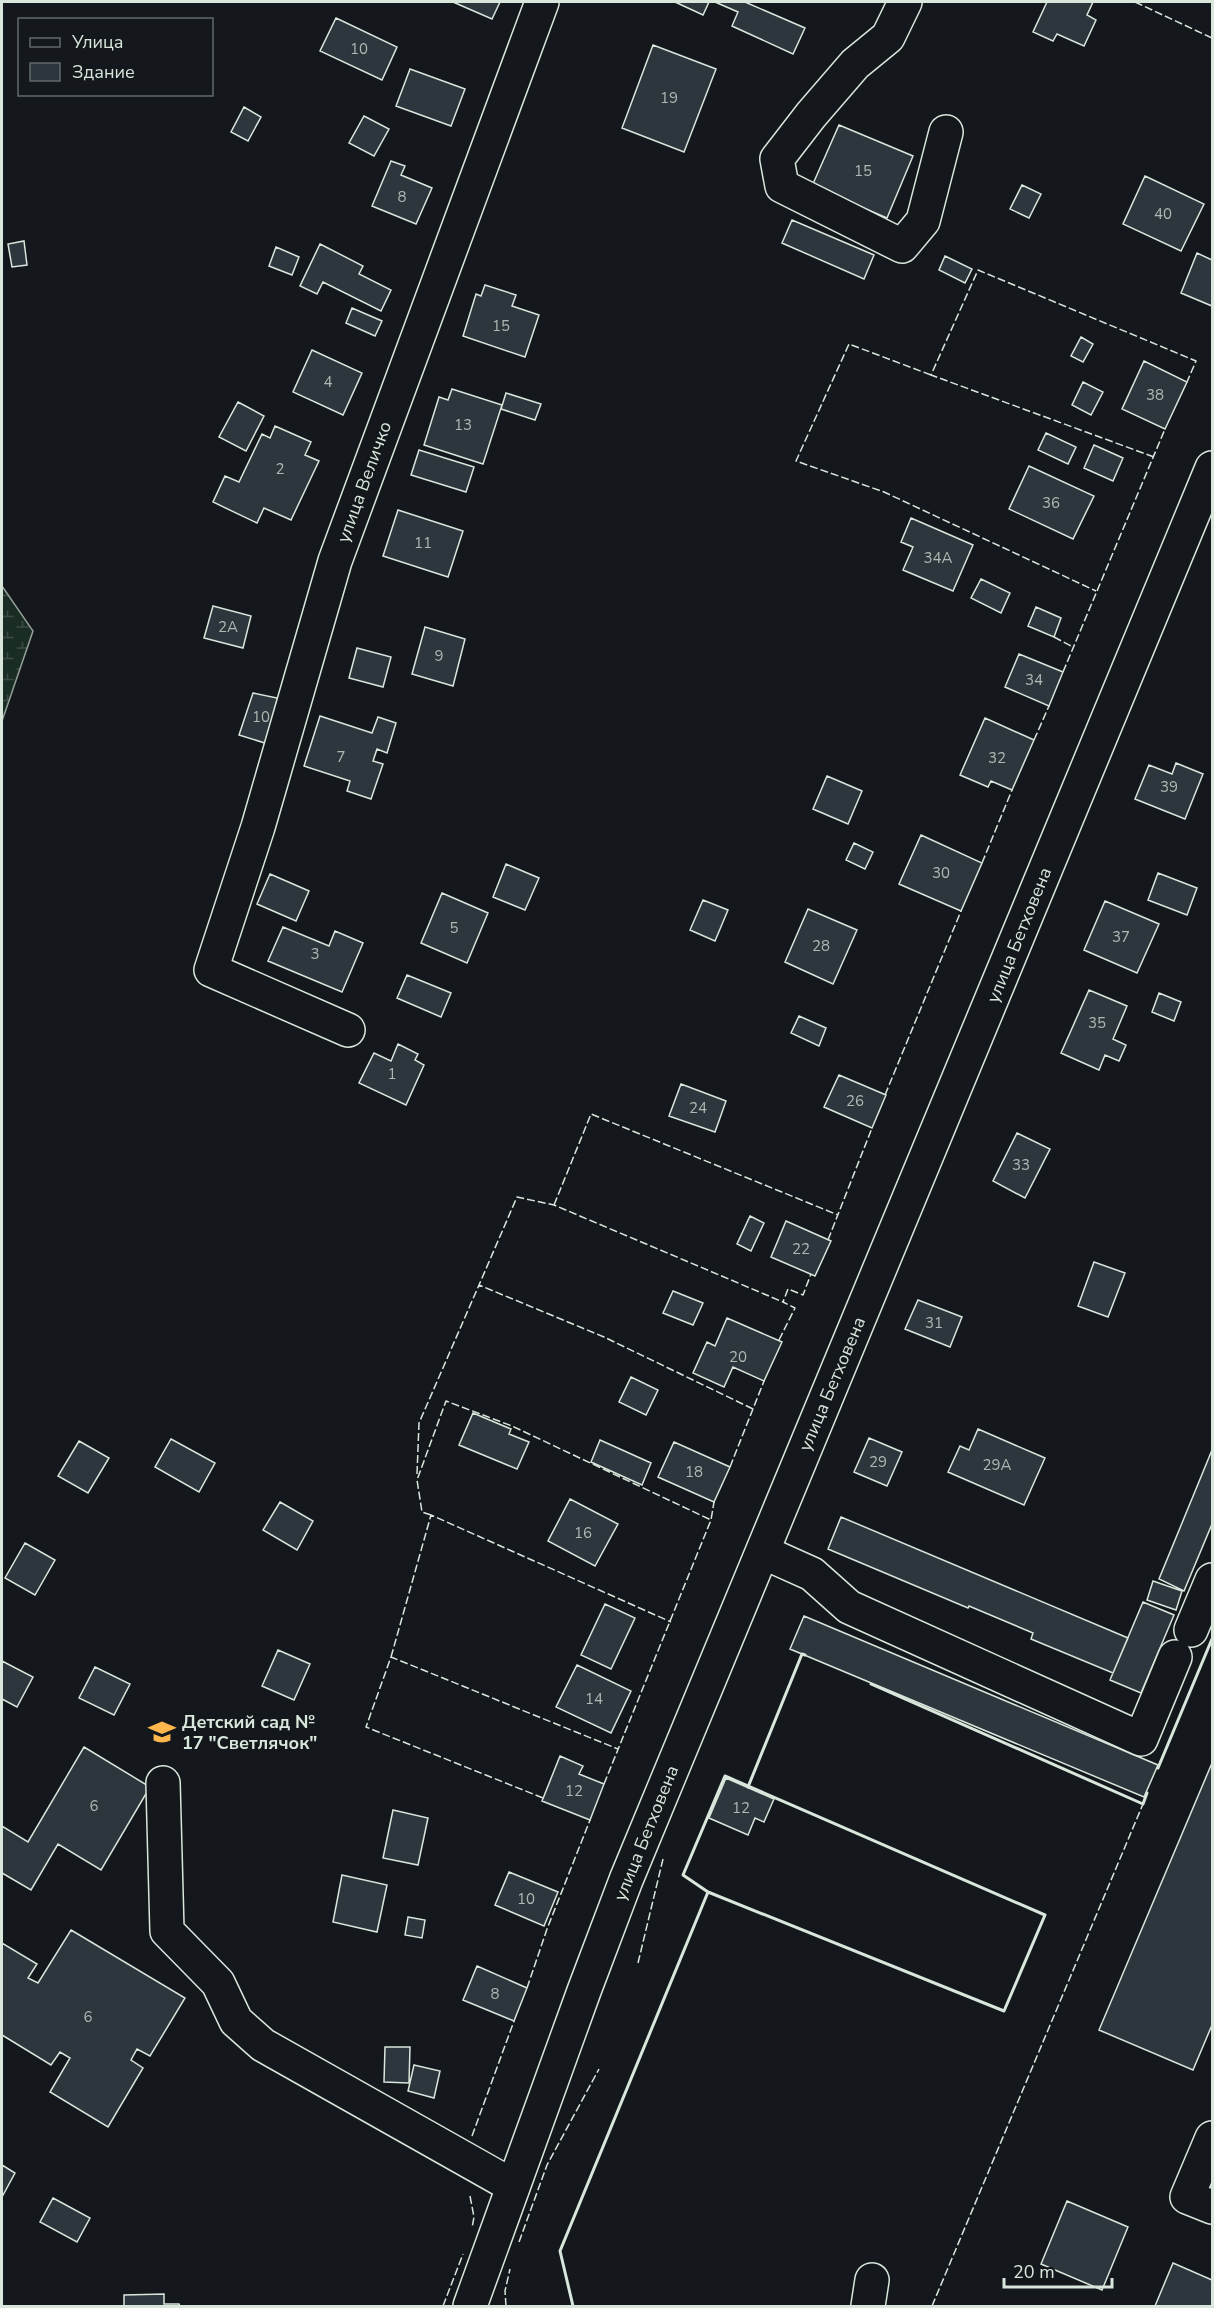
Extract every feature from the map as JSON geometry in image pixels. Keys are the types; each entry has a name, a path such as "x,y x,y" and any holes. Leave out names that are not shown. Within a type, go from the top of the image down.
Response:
{"main road":[{"name":"улица Величко","path":"348,1030 210,970 258,827 335,561 542,2"},
{"path":"905,2 888,37 855,64 777,159 782,186 902,246 923,221 946,132"},
{"name":"улица Бетховена","path":"470,2307 626,1880 1212,468"},
{"path":"763,1552 812,1574 849,1607 1141,1739 1212,1580"},
{"path":"163,1783 167,1931 218,1983 236,2021 263,2045 513,2186"},
{"path":"1212,2138 1187,2197 1212,2207"}],"green space":[{"path":"2,586 33,631 2,721"}],"building":[{"path":"453,2 500,2 492,19"},
{"path":"675,2 709,2 703,15"},
{"path":"715,2 745,2 805,28 793,54 732,26 738,12"},
{"path":"1047,2 1093,2 1087,15 1096,20 1084,46 1057,34 1053,41 1033,32"},
{"path":"336,18 397,47 382,80 320,51"},
{"path":"653,45 716,69 684,152 622,128"},
{"path":"410,69 465,89 451,126 396,106"},
{"path":"244,107 261,117 248,141 231,132"},
{"path":"364,116 389,129 374,156 349,143"},
{"path":"839,125 913,156 887,218 812,186"},
{"path":"391,161 405,166 401,175 432,188 416,224 372,206"},
{"path":"1145,176 1204,204 1181,251 1123,224"},
{"path":"1022,185 1041,194 1029,218 1010,209"},
{"path":"792,220 874,255 864,279 782,243"},
{"path":"24,241 27,265 12,267 8,244"},
{"path":"320,244 363,266 359,274 391,290 381,311 323,282 317,294 300,286"},
{"path":"276,247 299,257 292,275 269,266"},
{"path":"1197,253 1212,260 1212,306 1181,293"},
{"path":"945,256 972,269 965,283 939,270"},
{"path":"485,285 516,295 512,306 539,315 525,357 463,336 476,294 481,296"},
{"path":"352,308 382,321 375,336 346,323"},
{"path":"1081,337 1093,344 1083,362 1071,356"},
{"path":"312,350 362,373 343,415 293,392"},
{"path":"1144,361 1187,382 1165,429 1122,409"},
{"path":"1083,382 1103,392 1091,415 1072,405"},
{"path":"452,389 502,405 483,464 424,445 439,397 448,400"},
{"path":"506,393 541,404 535,420 501,409"},
{"path":"238,402 264,416 246,451 219,437"},
{"path":"275,426 311,442 305,455 319,461 291,520 264,508 257,523 213,502 225,476 239,482 262,434 270,438"},
{"path":"1046,433 1076,447 1068,464 1038,450"},
{"path":"1094,445 1123,458 1113,481 1084,468"},
{"path":"419,450 474,467 466,492 411,475"},
{"path":"1029,466 1094,496 1073,539 1009,509"},
{"path":"398,510 463,531 448,577 383,556"},
{"path":"911,518 973,545 953,591 903,570 913,547 901,542"},
{"path":"981,579 1010,593 1001,613 971,598"},
{"path":"213,606 251,616 243,648 204,638"},
{"path":"1036,607 1061,618 1054,637 1028,626"},
{"path":"425,627 465,639 453,686 412,674"},
{"path":"357,648 391,657 383,687 349,678"},
{"path":"1019,654 1063,672 1049,706 1005,687"},
{"path":"253,693 282,699 268,744 239,735"},
{"path":"320,716 372,733 378,717 396,723 387,753 377,749 373,761 383,764 371,799 347,791 350,781 304,766"},
{"path":"985,718 1034,740 1012,790 991,781 988,787 960,775"},
{"path":"1176,763 1203,774 1185,819 1135,799 1149,765 1172,774"},
{"path":"827,776 862,791 848,824 813,809"},
{"path":"921,835 982,863 961,911 899,884"},
{"path":"854,843 873,852 865,869 846,860"},
{"path":"506,864 539,878 525,910 493,897"},
{"path":"1158,873 1197,888 1187,915 1148,900"},
{"path":"270,874 309,891 296,921 257,904"},
{"path":"442,893 488,913 467,963 421,943"},
{"path":"703,900 728,910 715,941 690,930"},
{"path":"1105,901 1159,924 1137,973 1084,950"},
{"path":"808,909 857,930 833,984 785,962"},
{"path":"283,927 329,946 335,931 363,943 342,992 268,961"},
{"path":"407,975 451,993 441,1017 397,998"},
{"path":"1089,990 1127,1006 1113,1039 1126,1045 1119,1061 1105,1055 1099,1070 1061,1053"},
{"path":"1159,993 1181,1002 1174,1021 1152,1012"},
{"path":"799,1016 826,1028 819,1046 791,1033"},
{"path":"398,1044 418,1054 415,1060 424,1065 406,1105 359,1083 374,1053 391,1061"},
{"path":"839,1075 886,1095 872,1128 824,1107"},
{"path":"681,1084 726,1101 715,1132 669,1116"},
{"path":"1017,1133 1050,1149 1025,1198 993,1181"},
{"path":"750,1216 764,1223 751,1251 737,1244"},
{"path":"786,1221 831,1241 815,1276 771,1257"},
{"path":"1094,1262 1125,1273 1108,1317 1078,1306"},
{"path":"673,1291 703,1303 693,1325 663,1313"},
{"path":"918,1300 962,1317 950,1347 905,1329"},
{"path":"727,1318 782,1342 764,1381 733,1367 724,1387 693,1373 707,1342 715,1346"},
{"path":"631,1377 658,1390 646,1415 619,1402"},
{"path":"473,1413 511,1429 509,1434 529,1442 517,1469 459,1445"},
{"path":"978,1429 1045,1458 1024,1505 948,1472 960,1446 969,1450"},
{"path":"869,1438 902,1452 887,1486 854,1472"},
{"path":"171,1439 215,1463 199,1492 155,1467"},
{"path":"600,1440 651,1463 642,1485 591,1462"},
{"path":"79,1441 109,1458 88,1493 58,1476"},
{"path":"674,1442 730,1467 714,1502 658,1477"},
{"path":"1212,1450 1212,1524 1184,1591 1159,1579"},
{"path":"570,1499 618,1524 595,1566 548,1541"},
{"path":"280,1502 313,1521 297,1550 263,1530"},
{"path":"841,1517 1128,1638 1113,1673 1031,1639 1033,1633 828,1549"},
{"path":"25,1543 55,1560 35,1595 5,1578"},
{"path":"1153,1581 1182,1591 1176,1610 1147,1600"},
{"path":"1143,1602 1174,1615 1141,1693 1110,1680"},
{"path":"605,1604 635,1618 611,1669 581,1655"},
{"path":"804,1616 1158,1765 1144,1797 790,1649"},
{"path":"278,1650 310,1664 294,1700 262,1686"},
{"path":"2,1661 33,1677 17,1707 2,1699"},
{"path":"577,1665 631,1691 611,1733 556,1707"},
{"path":"95,1667 130,1684 114,1715 79,1698"},
{"path":"84,1747 150,1787 101,1870 58,1844 31,1890 2,1873 2,1826 28,1842"},
{"path":"560,1756 583,1766 579,1774 604,1784 590,1820 542,1801"},
{"path":"1212,1763 1212,2025 1193,2070 1099,2030"},
{"path":"726,1778 774,1799 764,1822 755,1818 748,1835 709,1818"},
{"path":"393,1810 428,1818 418,1865 383,1858"},
{"path":"509,1872 558,1892 544,1926 495,1905"},
{"path":"342,1875 387,1885 377,1932 333,1922"},
{"path":"408,1917 425,1920 422,1938 405,1935"},
{"path":"71,1930 185,1998 150,2056 137,2049 131,2060 143,2068 108,2127 50,2092 70,2058 60,2052 51,2065 2,2035 2,1943 37,1964 28,1978 38,1983"},
{"path":"477,1966 527,1988 514,2021 463,2000"},
{"path":"385,2047 410,2047 409,2083 384,2082"},
{"path":"414,2065 440,2071 434,2098 408,2091"},
{"path":"2,2165 15,2173 2,2197"},
{"path":"53,2198 90,2218 77,2242 40,2222"},
{"path":"1067,2201 1128,2227 1102,2290 1041,2264"},
{"path":"1173,2263 1212,2280 1212,2306 1155,2306"},
{"path":"164,2294 164,2304 179,2304 180,2306 124,2306 124,2295"}],"fence":[{"path":"1135,2 1212,38"},
{"path":"1154,457 931,375 978,270 1196,361 1187,382"},
{"path":"931,375 849,344 796,461 884,492 1096,591"},
{"path":"1063,672 1165,429"},
{"path":"1054,637 1073,647"},
{"path":"1034,740 1049,706"},
{"path":"982,863 1012,790"},
{"path":"885,1095 961,911"},
{"path":"554,1205 591,1114 838,1215"},
{"path":"828,1240 872,1128"},
{"path":"753,1409 604,1337 479,1285 517,1197 554,1205 783,1302"},
{"path":"779,1340 795,1308 783,1302 788,1289 803,1295 811,1274"},
{"path":"417,1474 419,1423 479,1285"},
{"path":"730,1467 764,1381"},
{"path":"431,1515 422,1512 417,1480 446,1401 512,1426 711,1520"},
{"path":"604,1784 711,1520 714,1502"},
{"path":"391,1657 431,1515 671,1622"},
{"path":"543,1798 366,1727 391,1657 618,1749"},
{"path":"932,2306 1143,1804"},
{"path":"527,1988 547,1929 590,1820"},
{"path":"638,1963 663,1859"},
{"path":"472,2136 514,2021"},
{"path":"519,2242 547,2165 599,2069"},
{"path":"470,2196 474,2217 472,2228"},
{"path":"443,2306 463,2254"},
{"path":"506,2306 505,2291 510,2269"}],"wall":[{"path":"1158,1768 1212,1639"},
{"path":"748,1787 802,1654 805,1655"},
{"path":"871,1684 1143,1804 1147,1793"},
{"path":"725,1776 1045,1915 1004,2011 708,1892 683,1875 725,1776"},
{"path":"573,2306 560,2251 708,1892"}],"place":[{"name":"Детский сад № 17 \"Светлячок\"","path":"162,1732"}]}
